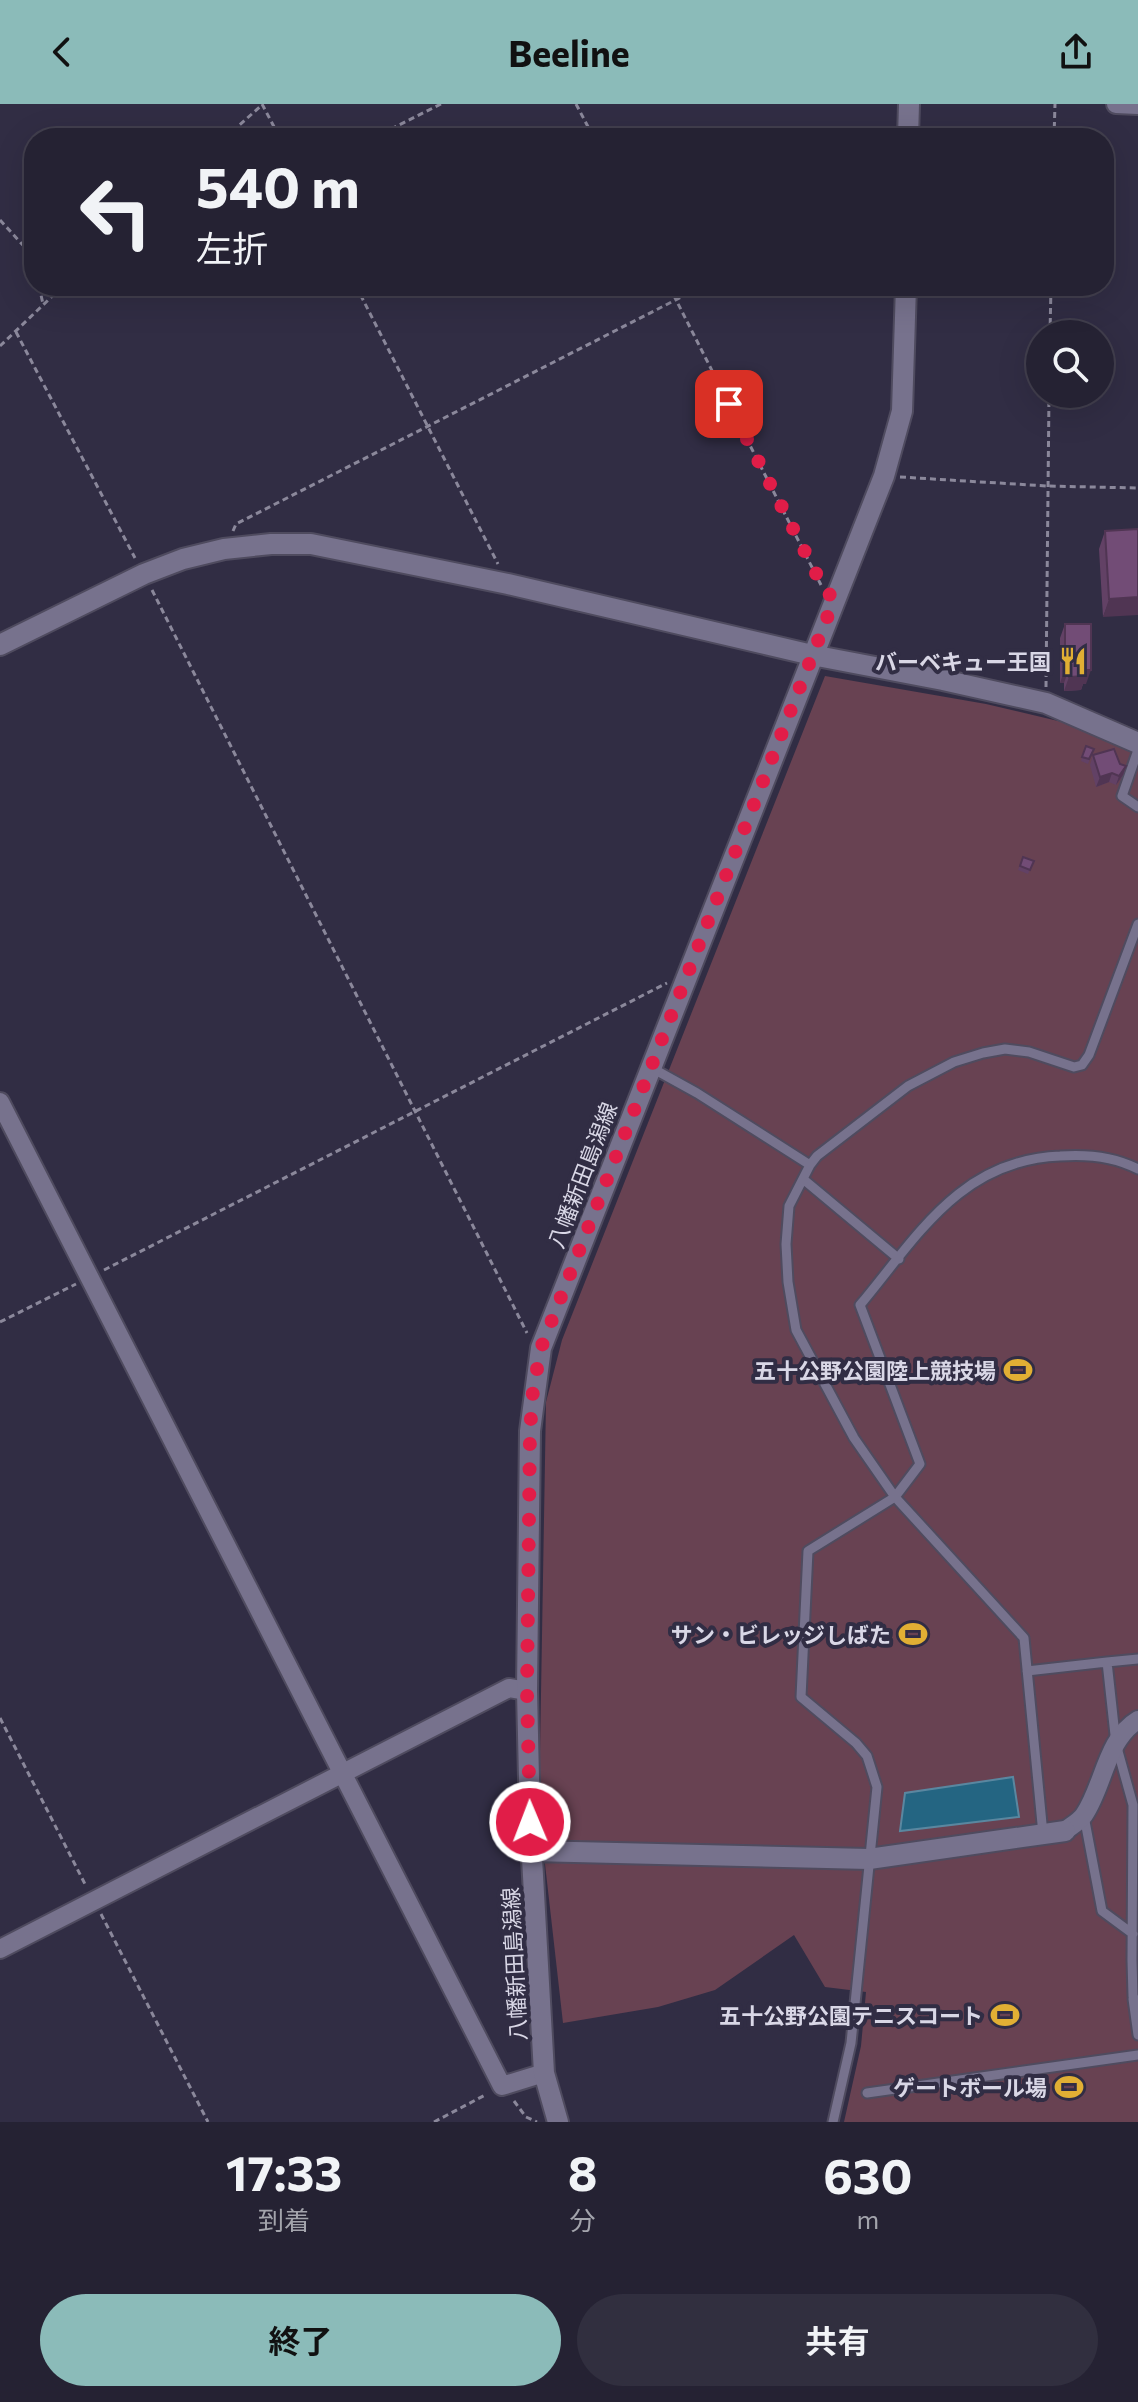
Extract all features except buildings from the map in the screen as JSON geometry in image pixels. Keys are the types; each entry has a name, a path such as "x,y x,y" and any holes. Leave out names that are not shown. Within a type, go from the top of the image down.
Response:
{"main road":[{"path":"908,128 909,104"},
{"name":"八幡新田島潟線","path":"558,2122 544,2073 532,1851 527,1691 533,1390 541,1348 884,476 902,411 906,296"},
{"path":"0,645 144,574 183,559 224,549 311,544 508,584 812,655 1046,703 1138,743"},
{"path":"532,1851 869,1859 1065,1831"}],"street":[{"path":"1116,104 1138,105"},
{"path":"0,1102 502,2086 544,2073"},
{"path":"0,1949 509,1688 527,1691"},
{"path":"1065,1831 1084,1816 1116,1744 1138,1720"}],"lane":[{"path":"1138,750 1122,796 1138,807"},
{"path":"1043,1834 1024,1638 895,1497 854,1438 796,1330 788,1282 786,1244 789,1206 817,1156 908,1086 954,1062 1005,1049 1029,1052 1074,1067 1082,1065 1089,1055 1138,924"},
{"path":"650,1067 810,1165"},
{"path":"833,2122 851,2043 877,1787 867,1756 801,1697 808,1551 895,1497 920,1464 860,1305 932,1215 967,1185 1010,1163 1045,1156 1087,1154 1138,1169"},
{"path":"803,1179 899,1259"},
{"path":"1027,1671 1138,1659"},
{"path":"1107,1662 1116,1744 1133,1805 1133,1934 1138,2035"},
{"path":"1084,1816 1102,1911 1133,1934"},
{"path":"867,2093 1138,2055"}],"path":[{"path":"236,128 262,104 275,128"},
{"path":"393,128 441,104"},
{"path":"576,104 589,128"},
{"path":"1054,128 1055,104"},
{"path":"0,220 24,246"},
{"path":"41,296 43,304"},
{"path":"0,346 52,296"},
{"path":"361,296 508,584"},
{"path":"674,296 822,585 834,600"},
{"path":"224,549 236,524 684,296"},
{"path":"1050,320 1051,296"},
{"path":"16,332 144,574 527,1333 541,1348"},
{"path":"1046,703 1049,408"},
{"path":"884,476 1138,488"},
{"path":"0,1322 663,984 683,982"},
{"path":"0,1718 208,2122"},
{"path":"434,2122 502,2086 526,2117 537,2122"}],"shaded area":[{"path":"825,676 986,704 1138,740 1138,2122 844,2122 861,2046 866,1992 825,1987 794,1935 715,1990 658,2007 563,2023 539,1811 546,1402 562,1340"}],"water":[{"path":"1013,1777 1019,1817 900,1831 905,1793"}],"place":[{"name":"バーベキュー王国","path":"1073,661"},
{"name":"五十公野公園陸上競技場","path":"1018,1370"},
{"name":"サン・ビレッジしばた","path":"913,1634"},
{"name":"五十公野公園テニスコート","path":"1005,2015"},
{"name":"ゲートボール場","path":"1069,2087"}],"route":[{"path":"530,1822 527,1691 530,1431 533,1390 541,1348 834,600 822,585 729,404"}]}
